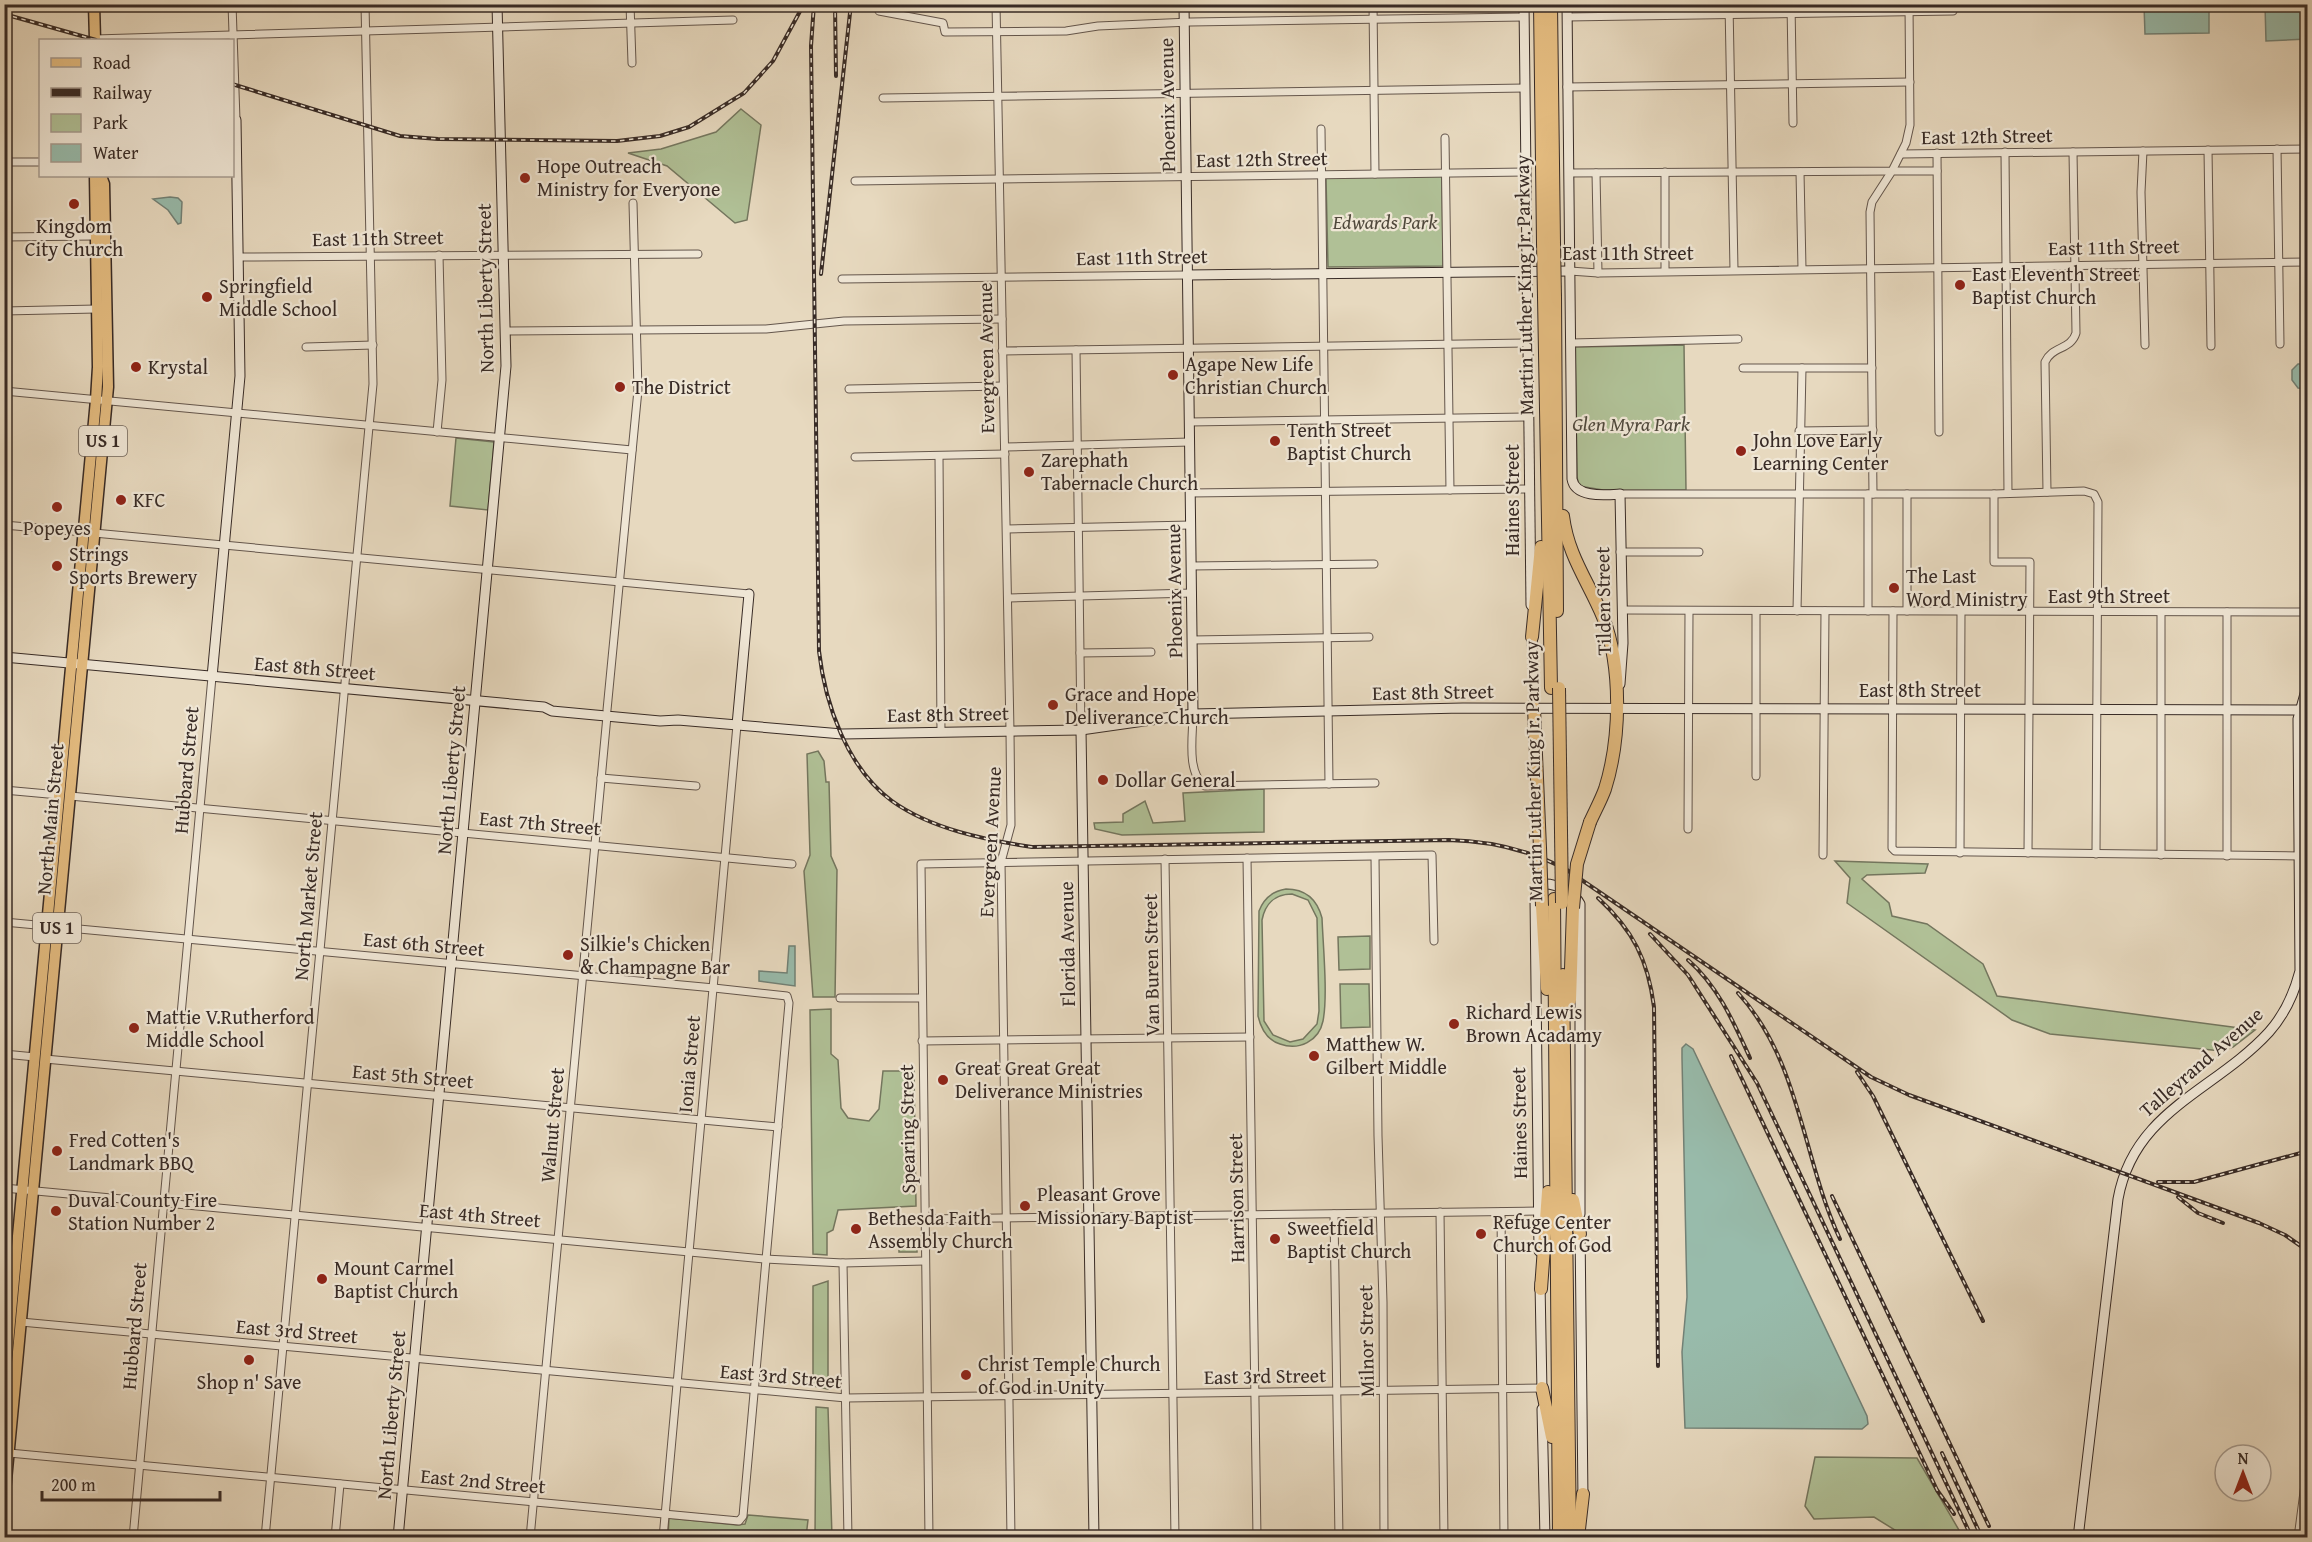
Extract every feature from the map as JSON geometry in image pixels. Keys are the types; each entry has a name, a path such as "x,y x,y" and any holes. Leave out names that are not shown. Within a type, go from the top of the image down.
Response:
{"highway":[{"name":"Martin Luther King Jr. Parkway","path":"1540,4 1556,461 1555,688"},
{"name":"Martin Luther King Jr. Parkway","path":"1549,243 1551,4"},
{"name":"Martin Luther King Jr. Parkway","path":"1550,297 1547,504 1563,903 1554,1093 1559,1538"},
{"path":"1556,461 1569,548 1603,618 1611,642 1617,681 1617,707 1610,769 1605,790 1590,822 1563,903 1571,991 1564,1040 1570,1538"},
{"path":"1532,636 1547,504"},
{"path":"1534,708 1542,906 1554,1093"},
{"path":"1541,1289 1554,1125"},
{"path":"1566,1144 1580,1234"},
{"path":"1542,1388 1551,1430 1558,1491"},
{"path":"1578,1538 1582,1494"}],"main road":[{"path":"94,4 95,39"},
{"name":"North Main Street","path":"95,177 94,236 101,401"},
{"name":"North Main Street","path":"4,1386 28,1190 101,401 109,359 104,184 101,177"},
{"name":"North Main Street","path":"4,1502 9,1454 12,1321"}],"street":[{"name":"Hubbard Street","path":"232,4 233,39"},
{"name":"North Market Street","path":"265,1538 369,426 373,345 364,4"},
{"name":"North Liberty Street","path":"398,1538 506,366 497,4"},
{"path":"630,4 632,63"},
{"path":"876,4 879,11 943,23 945,32 1184,24 1524,17"},
{"name":"Evergreen Avenue","path":"996,4 1011,825 1002,862 1011,1538"},
{"name":"Phoenix Avenue","path":"1184,4 1194,771 1198,781 1205,786 1329,784"},
{"path":"1373,4 1375,174"},
{"name":"Haines Street","path":"1524,4 1534,708"},
{"path":"1567,4 1573,484 1582,492 1620,494 1994,494 2084,491 2094,494 2098,502 2096,854"},
{"path":"1729,4 1734,270"},
{"path":"1791,4 1792,123"},
{"path":"1567,17 1791,14 1909,8 1953,11"},
{"path":"1901,154 1910,125 1909,8"},
{"path":"123,39 733,20"},
{"name":"Hubbard Street","path":"133,1538 237,414 240,367 234,63"},
{"path":"1568,87 1910,82"},
{"path":"883,98 1525,88"},
{"path":"1322,129 1329,784 1375,783"},
{"path":"1445,138 1450,490"},
{"path":"2277,149 2280,344"},
{"name":"East 12th Street","path":"1868,611 1873,430 1872,202 1901,154 2307,149"},
{"path":"2208,150 2211,346"},
{"path":"2144,151 2141,162 2145,345"},
{"path":"2005,152 2008,493"},
{"path":"2047,492 2045,362 2053,351 2070,344 2076,333 2073,152"},
{"path":"1937,153 1940,432"},
{"path":"4,162 39,162"},
{"path":"1569,172 1937,171"},
{"name":"East 12th Street","path":"855,181 1526,172"},
{"path":"1596,172 1598,273"},
{"path":"1665,172 1665,272"},
{"path":"1800,172 1802,269"},
{"name":"Walnut Street","path":"530,1538 638,390 633,203"},
{"path":"4,237 94,236"},
{"name":"East 11th Street","path":"238,257 698,254"},
{"path":"437,432 442,373 440,255"},
{"name":"East 11th Street","path":"842,279 1187,274 1570,271 1598,273 2307,262"},
{"path":"4,310 96,309"},
{"path":"505,331 766,329 844,321 1002,319"},
{"path":"1571,343 1738,339"},
{"path":"1002,351 1528,343"},
{"path":"306,347 373,345"},
{"name":"Florida Avenue","path":"1076,350 1094,1538"},
{"path":"1743,368 1872,368"},
{"path":"1797,610 1802,368"},
{"path":"849,389 1003,386"},
{"path":"4,391 632,450"},
{"path":"1189,422 1529,417"},
{"path":"1799,431 1873,430"},
{"path":"855,457 939,456 1078,445 1190,442"},
{"path":"939,456 941,732"},
{"path":"1190,493 1530,489"},
{"name":"Tilden Street","path":"1617,707 1622,674 1623,610 1620,494"},
{"path":"1907,494 1907,611"},
{"path":"1994,494 1994,562 2030,562 2028,854"},
{"path":"4,525 748,594"},
{"path":"1007,529 1191,525"},
{"path":"1620,552 1699,552"},
{"path":"1191,566 1374,564"},
{"path":"1008,598 1192,593"},
{"name":"Ionia Street","path":"663,1538 748,594"},
{"name":"East 9th Street","path":"1623,610 2307,612"},
{"path":"1688,829 1689,611"},
{"path":"1756,611 1756,776"},
{"path":"1823,855 1825,611"},
{"path":"1893,611 1892,848 1895,851 1960,854 2300,856"},
{"path":"1960,854 1961,611"},
{"path":"2161,855 2162,612"},
{"path":"2227,612 2227,856"},
{"path":"1192,640 1369,637"},
{"path":"1080,653 1151,652"},
{"name":"East 8th Street","path":"4,657 475,701 544,707 554,705 607,713 662,715 682,720 829,733 1081,730 1193,714 1534,708 2298,710"},
{"name":"Talleyrand Avenue","path":"2078,1538 2118,1199 2124,1175 2135,1150 2158,1121 2257,1044 2275,1024 2289,1002 2300,971 2302,948 2298,710 2307,683"},
{"path":"601,778 696,786"},
{"name":"East 7th Street","path":"4,790 792,864"},
{"path":"1002,862 1432,855 1434,941"},
{"name":"Milnor Street","path":"1375,857 1384,1538"},
{"name":"Harrison Street","path":"1247,858 1257,1538"},
{"name":"Van Buren Street","path":"1165,859 1175,1538"},
{"name":"Spearing Street","path":"929,1538 921,864 1002,862"},
{"name":"Haines Street","path":"1544,1538 1535,898 1538,888 1548,883 1574,896 1580,909 1580,1234 1584,1538"},
{"name":"East 6th Street","path":"4,922 787,996 788,1024 778,1127"},
{"path":"840,998 921,998"},
{"path":"922,1041 1250,1037"},
{"name":"East 5th Street","path":"4,1054 778,1127"},
{"path":"753,1390 778,1127"},
{"name":"East 4th Street","path":"4,1188 765,1259 843,1263 925,1261"},
{"path":"925,1219 1538,1211"},
{"path":"1440,1212 1444,1538"},
{"path":"1501,1212 1504,1538"},
{"path":"1334,1214 1339,1538"},
{"path":"843,1263 848,1538"},
{"name":"East 3rd Street","path":"12,1321 846,1398 1542,1388"},
{"name":"East 2nd Street","path":"9,1454 739,1521 743,1516 753,1390"},
{"path":"2298,1538 2307,1461"},
{"path":"335,1538 340,1484"}],"green space":[{"path":"741,109 761,125 747,220 735,223 667,166 628,153 661,149 716,132"},
{"name":"Edwards Park","path":"1442,176 1443,266 1328,267 1326,178"},
{"name":"Glen Myra Park","path":"1684,345 1686,490 1603,490 1579,486 1575,347"},
{"path":"456,438 494,442 488,510 450,506"},
{"path":"818,751 824,761 826,782 829,782 831,856 837,870 835,997 813,997 804,871 810,855 807,754"},
{"path":"1264,789 1264,832 1122,835 1095,829 1094,823 1123,822 1123,814 1145,801 1153,823 1185,821 1183,793"},
{"path":"1835,861 1928,864 1925,873 1867,875 1862,879 1889,903 1892,916 1927,924 1983,964 1997,996 2255,1030 2233,1047 2222,1051 2050,1034 2012,1020 1847,903 1850,878"},
{"path":"1293,889 1310,896 1317,905 1322,918 1325,985 1323,1021 1313,1039 1294,1046 1280,1044 1268,1037 1258,1016 1259,911 1266,899 1281,890","holes":["1292,894 1308,900 1317,918 1319,1011 1317,1024 1303,1039 1290,1042 1273,1035 1264,1021 1262,920 1268,905 1276,898"]},
{"path":"1370,936 1370,969 1339,970 1338,937"},
{"path":"1340,984 1369,984 1370,1027 1341,1028"},
{"path":"831,1009 831,1054 838,1060 841,1108 848,1118 869,1121 879,1109 883,1071 914,1071 916,1206 838,1210 833,1230 827,1233 827,1255 813,1254 810,1010"},
{"path":"899,1243 917,1243 917,1252 899,1252"},
{"path":"828,1281 828,1389 813,1386 813,1286"},
{"path":"816,1407 828,1408 832,1537 815,1537"},
{"path":"1815,1457 1917,1458 1963,1537 1906,1537 1874,1517 1814,1519 1805,1506"},
{"path":"748,1515 808,1520 806,1537 668,1537 669,1518 737,1525 745,1524"}],"water":[{"path":"2144,5 2209,5 2209,33 2145,34"},
{"path":"2265,5 2307,5 2307,39 2266,41"},
{"path":"178,198 182,202 181,223 178,224 168,210 153,199"},
{"path":"2298,364 2307,364 2307,389 2298,388 2292,380 2292,370"},
{"path":"789,946 795,946 795,986 759,981 759,971 787,973"},
{"path":"1686,1044 1693,1049 1867,1416 1868,1424 1862,1429 1685,1428 1682,1352 1687,1297 1682,1048"}],"railway":[{"path":"234,85 400,136 438,139 617,141 660,136 689,127 744,93 773,61 804,4"},
{"path":"814,4 811,46 819,651 827,692 841,734 862,771 892,801 924,819 959,832 1032,847 1449,840 1480,842 1524,852 1567,870 1871,1077 1909,1095 2259,1223 2285,1235 2308,1251"},
{"path":"835,4 836,76"},
{"path":"821,274 851,4"},
{"path":"4,14 92,39"},
{"path":"1598,898 1621,922 1637,947 1648,975 1654,1007 1658,1366"},
{"path":"1650,934 1688,975 1757,1083 1972,1538"},
{"path":"1688,960 1717,993 1750,1058"},
{"path":"1738,993 1759,1020 1788,1080 1827,1208 1840,1239"},
{"path":"1731,1056 1937,1490 1954,1514"},
{"path":"1857,1072 1873,1096 1983,1321"},
{"path":"2158,1182 2194,1182 2308,1151"},
{"path":"1832,1196 1989,1526"},
{"path":"2178,1197 2198,1213 2223,1223"},
{"path":"1942,1453 1982,1538"}],"place":[{"name":"Hope Outreach Ministry for Everyone","path":"525,178"},
{"name":"Kingdom City Church","path":"74,204"},
{"name":"East Eleventh Street Baptist Church","path":"1960,285"},
{"name":"Springfield Middle School","path":"207,297"},
{"name":"Krystal","path":"136,367"},
{"name":"Agape New Life Christian Church","path":"1173,375"},
{"name":"The District","path":"620,387"},
{"name":"Tenth Street Baptist Church","path":"1275,441"},
{"name":"John Love Early Learning Center","path":"1741,451"},
{"name":"Zarephath Tabernacle Church","path":"1029,472"},
{"name":"KFC","path":"121,500"},
{"name":"Popeyes","path":"57,507"},
{"name":"Strings Sports Brewery","path":"57,566"},
{"name":"The Last Word Ministry","path":"1894,588"},
{"name":"Grace and Hope Deliverance Church","path":"1053,705"},
{"name":"Dollar General","path":"1103,780"},
{"name":"Silkie's Chicken & Champagne Bar","path":"568,955"},
{"name":"Richard Lewis Brown Acadamy","path":"1454,1024"},
{"name":"Mattie V.Rutherford Middle School","path":"134,1028"},
{"name":"Matthew W. Gilbert Middle","path":"1314,1056"},
{"name":"Great Great Great Deliverance Ministries","path":"943,1080"},
{"name":"Fred Cotten's Landmark BBQ","path":"57,1151"},
{"name":"Pleasant Grove Missionary Baptist","path":"1025,1206"},
{"name":"Duval County Fire Station Number 2","path":"56,1211"},
{"name":"Bethesda Faith Assembly Church","path":"856,1229"},
{"name":"Refuge Center Church of God","path":"1481,1234"},
{"name":"Sweetfield Baptist Church","path":"1275,1239"},
{"name":"Mount Carmel Baptist Church","path":"322,1279"},
{"name":"Shop n' Save","path":"249,1360"},
{"name":"Christ Temple Church of God in Unity","path":"966,1375"}]}
